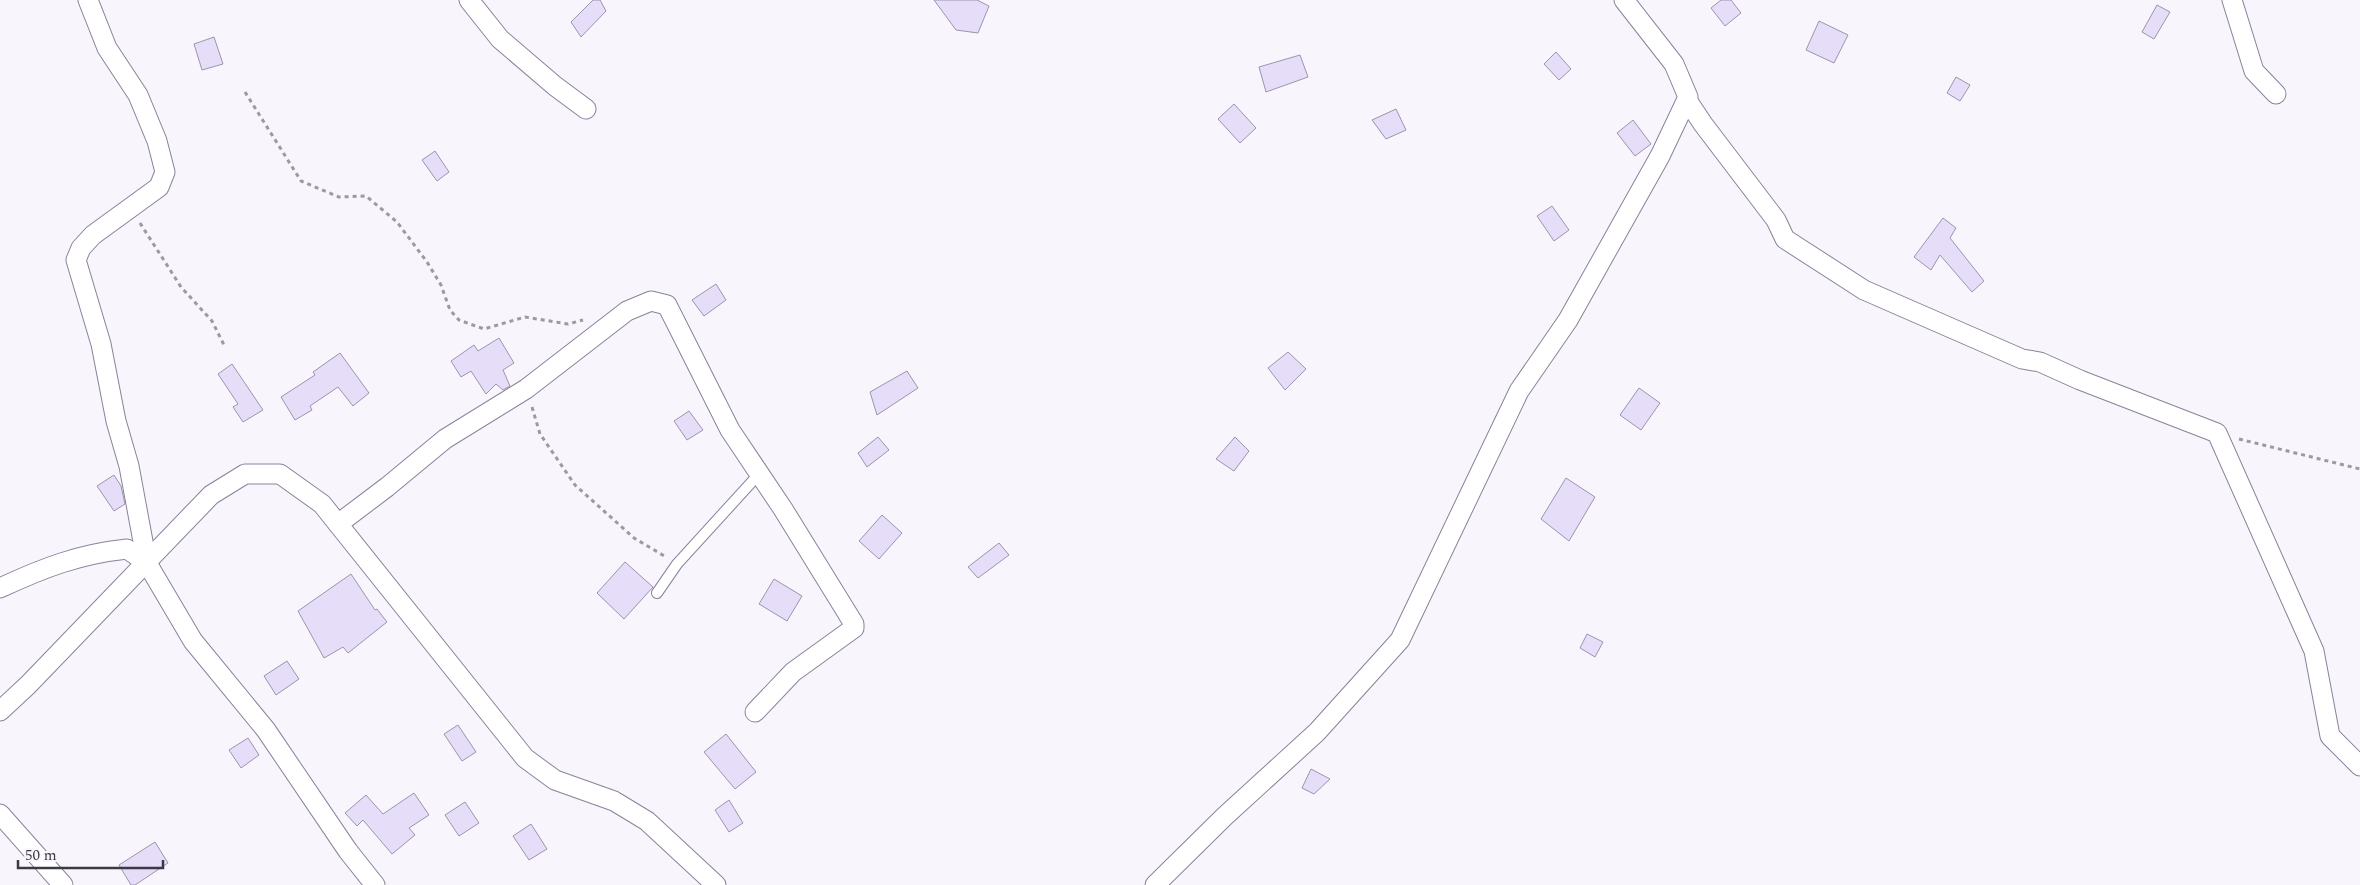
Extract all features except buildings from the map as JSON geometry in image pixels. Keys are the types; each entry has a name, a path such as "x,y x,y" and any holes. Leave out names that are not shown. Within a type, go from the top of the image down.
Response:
{"street":[{"path":"88,0 107,48 138,95 157,141 165,172 159,187 93,235 80,248 76,260 101,344 116,421 129,466 147,563 193,641 266,730 348,851 374,885"},
{"path":"469,0 500,39 586,109"},
{"path":"1155,885 1225,816 1317,732 1400,640 1519,391 1568,320 1660,156 1688,97 1674,64 1624,0"},
{"path":"2232,0 2254,72 2276,94"},
{"path":"1687,100 1776,220 1785,239 1864,290 2022,359 2040,362 2080,380 2217,434 2314,651 2330,736 2360,766"},
{"path":"338,524 387,487 445,438 526,389 627,311 651,301 667,305 730,430 854,624 854,628 793,672 756,712"},
{"path":"0,711 28,685 211,495 245,474 280,474 322,504 525,758 555,780 614,802 647,821 716,885"},
{"path":"0,588 44,567 101,552 127,549 147,563"},
{"path":"0,814 63,885"}],"lane":[{"path":"658,593 677,564 759,474"}],"path":[{"path":"245,92 301,181 339,197 366,196 397,222 427,262 441,286 450,310 460,320 484,329 525,317 568,324 591,318"},
{"path":"129,208 181,287 212,321 225,347"},
{"path":"526,389 540,434 575,485 634,538 677,564"},
{"path":"2217,434 2360,468"}]}
